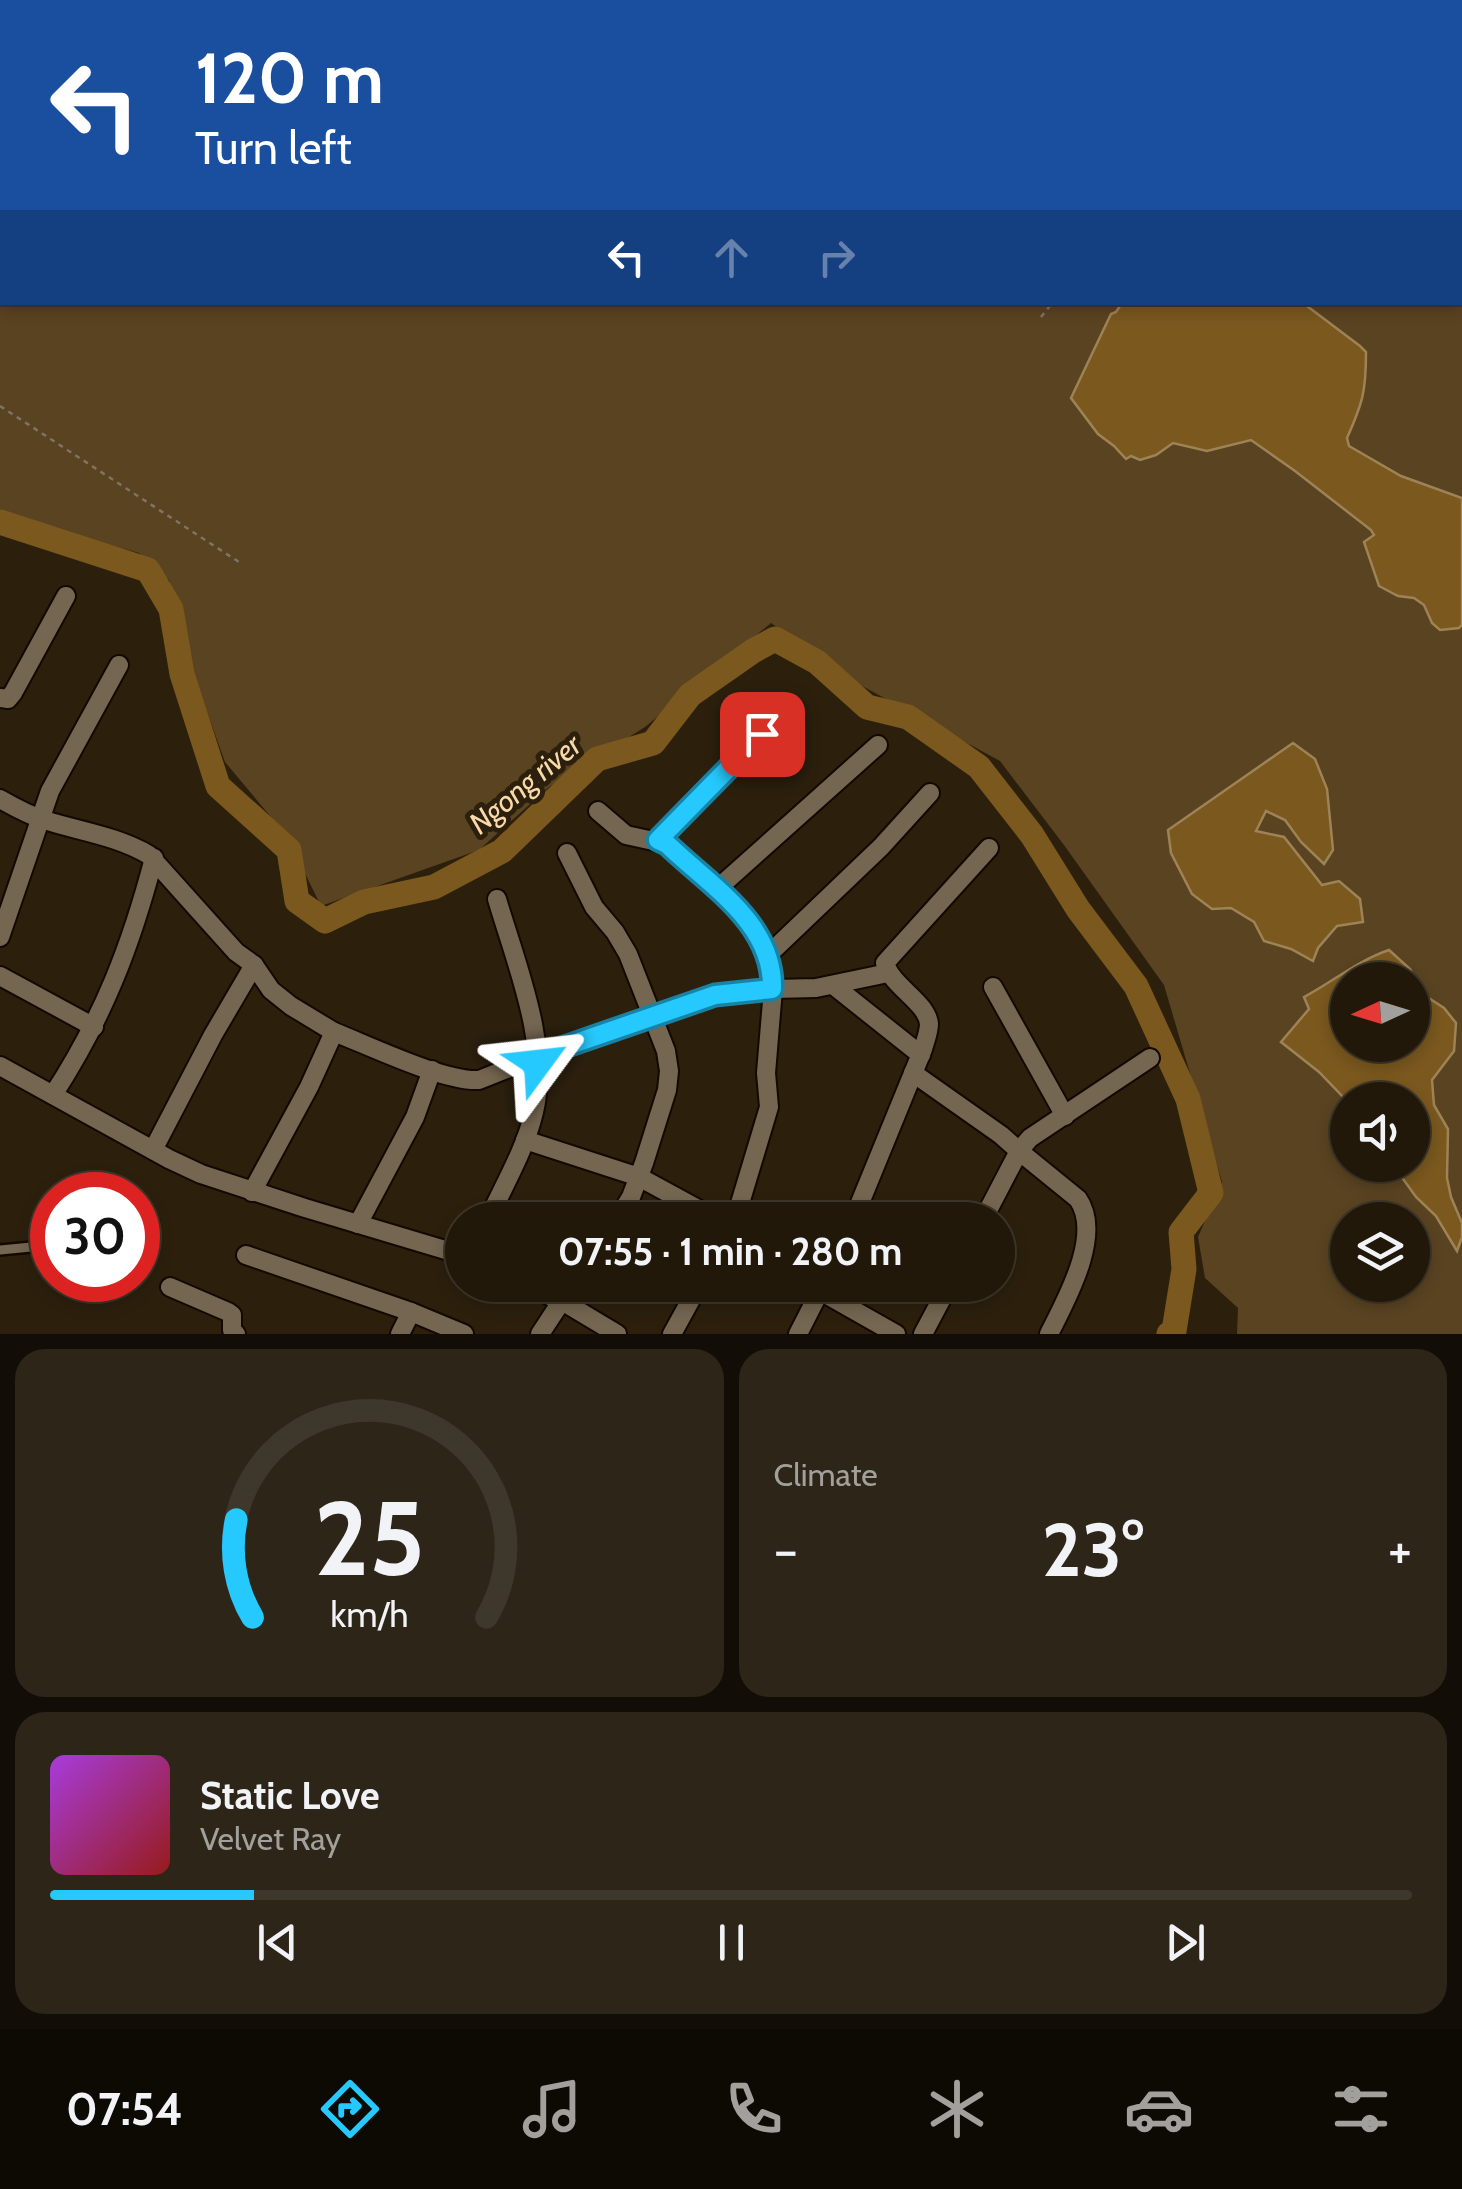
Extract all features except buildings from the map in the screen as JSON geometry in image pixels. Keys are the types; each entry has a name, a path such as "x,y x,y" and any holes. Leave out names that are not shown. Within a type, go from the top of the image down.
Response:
{"street":[{"path":"0,698 10,697 66,596"},
{"path":"0,938 50,791 119,666"},
{"path":"658,840 789,708"},
{"path":"717,889 878,745"},
{"path":"768,955 881,848 930,792"},
{"path":"0,800 40,818 136,847 154,858 280,998 334,1032 466,1080 494,1076 538,1056 715,995 816,988 888,972"},
{"path":"598,810 626,835 667,844 750,924 768,955 772,969 766,1073 769,1099 741,1202"},
{"path":"860,1202 921,1055 929,1024 925,1013 888,972 885,963 989,848"},
{"path":"567,853 594,907 628,954 666,1051 669,1071 661,1114 627,1202"},
{"path":"54,1095 94,1027 130,942 154,858"},
{"path":"496,1202 534,1111 538,1056 536,1035 497,899"},
{"path":"153,1150 254,965"},
{"path":"0,976 94,1027"},
{"path":"834,984 921,1055"},
{"path":"994,987 1065,1116"},
{"path":"252,1192 334,1032"},
{"path":"993,1202 1030,1138 1150,1058"},
{"path":"0,1066 200,1174 445,1251"},
{"path":"358,1224 415,1117 432,1070"},
{"path":"913,1073 1001,1135 1084,1208 1085,1244 1077,1274 1048,1334"},
{"path":"525,1140 639,1177 685,1202"},
{"path":"246,1255 464,1334"},
{"path":"170,1287 232,1314 232,1330 236,1334"},
{"path":"672,1334 690,1302"},
{"path":"798,1334 815,1302"},
{"path":"845,1302 896,1334"},
{"path":"923,1334 940,1302"},
{"path":"540,1334 564,1303 617,1334"},
{"path":"400,1334 411,1312"}],"lane":[{"path":"0,1250 30,1247"}],"path":[{"path":"1041,317 1051,305"},
{"path":"0,406 242,564"}],"shaded area":[{"path":"0,305 1462,305 1462,1334 1237,1334 1238,1308 1205,1278 1198,1237 1222,1182 1164,985 1000,761 864,687 771,623 645,727 549,787 479,850 321,906 286,835 225,762 193,673 169,580 139,553 0,515"},
{"path":"1121,305 1306,305 1360,346 1366,352 1364,387 1347,438 1349,446 1401,476 1462,498 1462,625 1440,630 1424,605 1379,586 1364,542 1374,535 1371,530 1251,440 1207,451 1173,443 1140,460 1131,456 1126,459 1098,434 1071,398 1111,314"},
{"path":"1293,743 1315,759 1327,789 1333,850 1324,864 1285,820 1266,811 1256,831 1284,837 1322,885 1339,881 1360,899 1363,922 1337,926 1318,948 1313,961 1264,941 1254,922 1231,908 1212,909 1192,894 1171,853 1168,830"},
{"path":"1389,950 1402,962 1362,962"},
{"path":"1330,981 1330,1062 1430,1062 1430,999 1456,1023 1454,1051 1432,1080 1434,1105 1448,1129 1447,1178 1462,1223 1457,1251 1430,1210 1430,1202 1421,1202 1405,1182 1430,1182 1430,1082 1330,1083 1281,1042 1309,1009 1304,997"}],"waterway":[{"name":"Ngong river","path":"0,522 148,570 171,609 182,674 218,786 289,850 297,901 325,921 364,902 434,887 502,851 597,759 653,743 690,695 775,639 817,662 867,707 908,717 979,767 1032,835 1078,909 1136,986 1188,1099 1211,1193 1181,1232 1184,1269 1174,1331 1169,1334"}],"route":[{"path":"538,1063 538,1056 715,995 772,989 770,961 750,924 728,899 658,840 762,734"}]}
